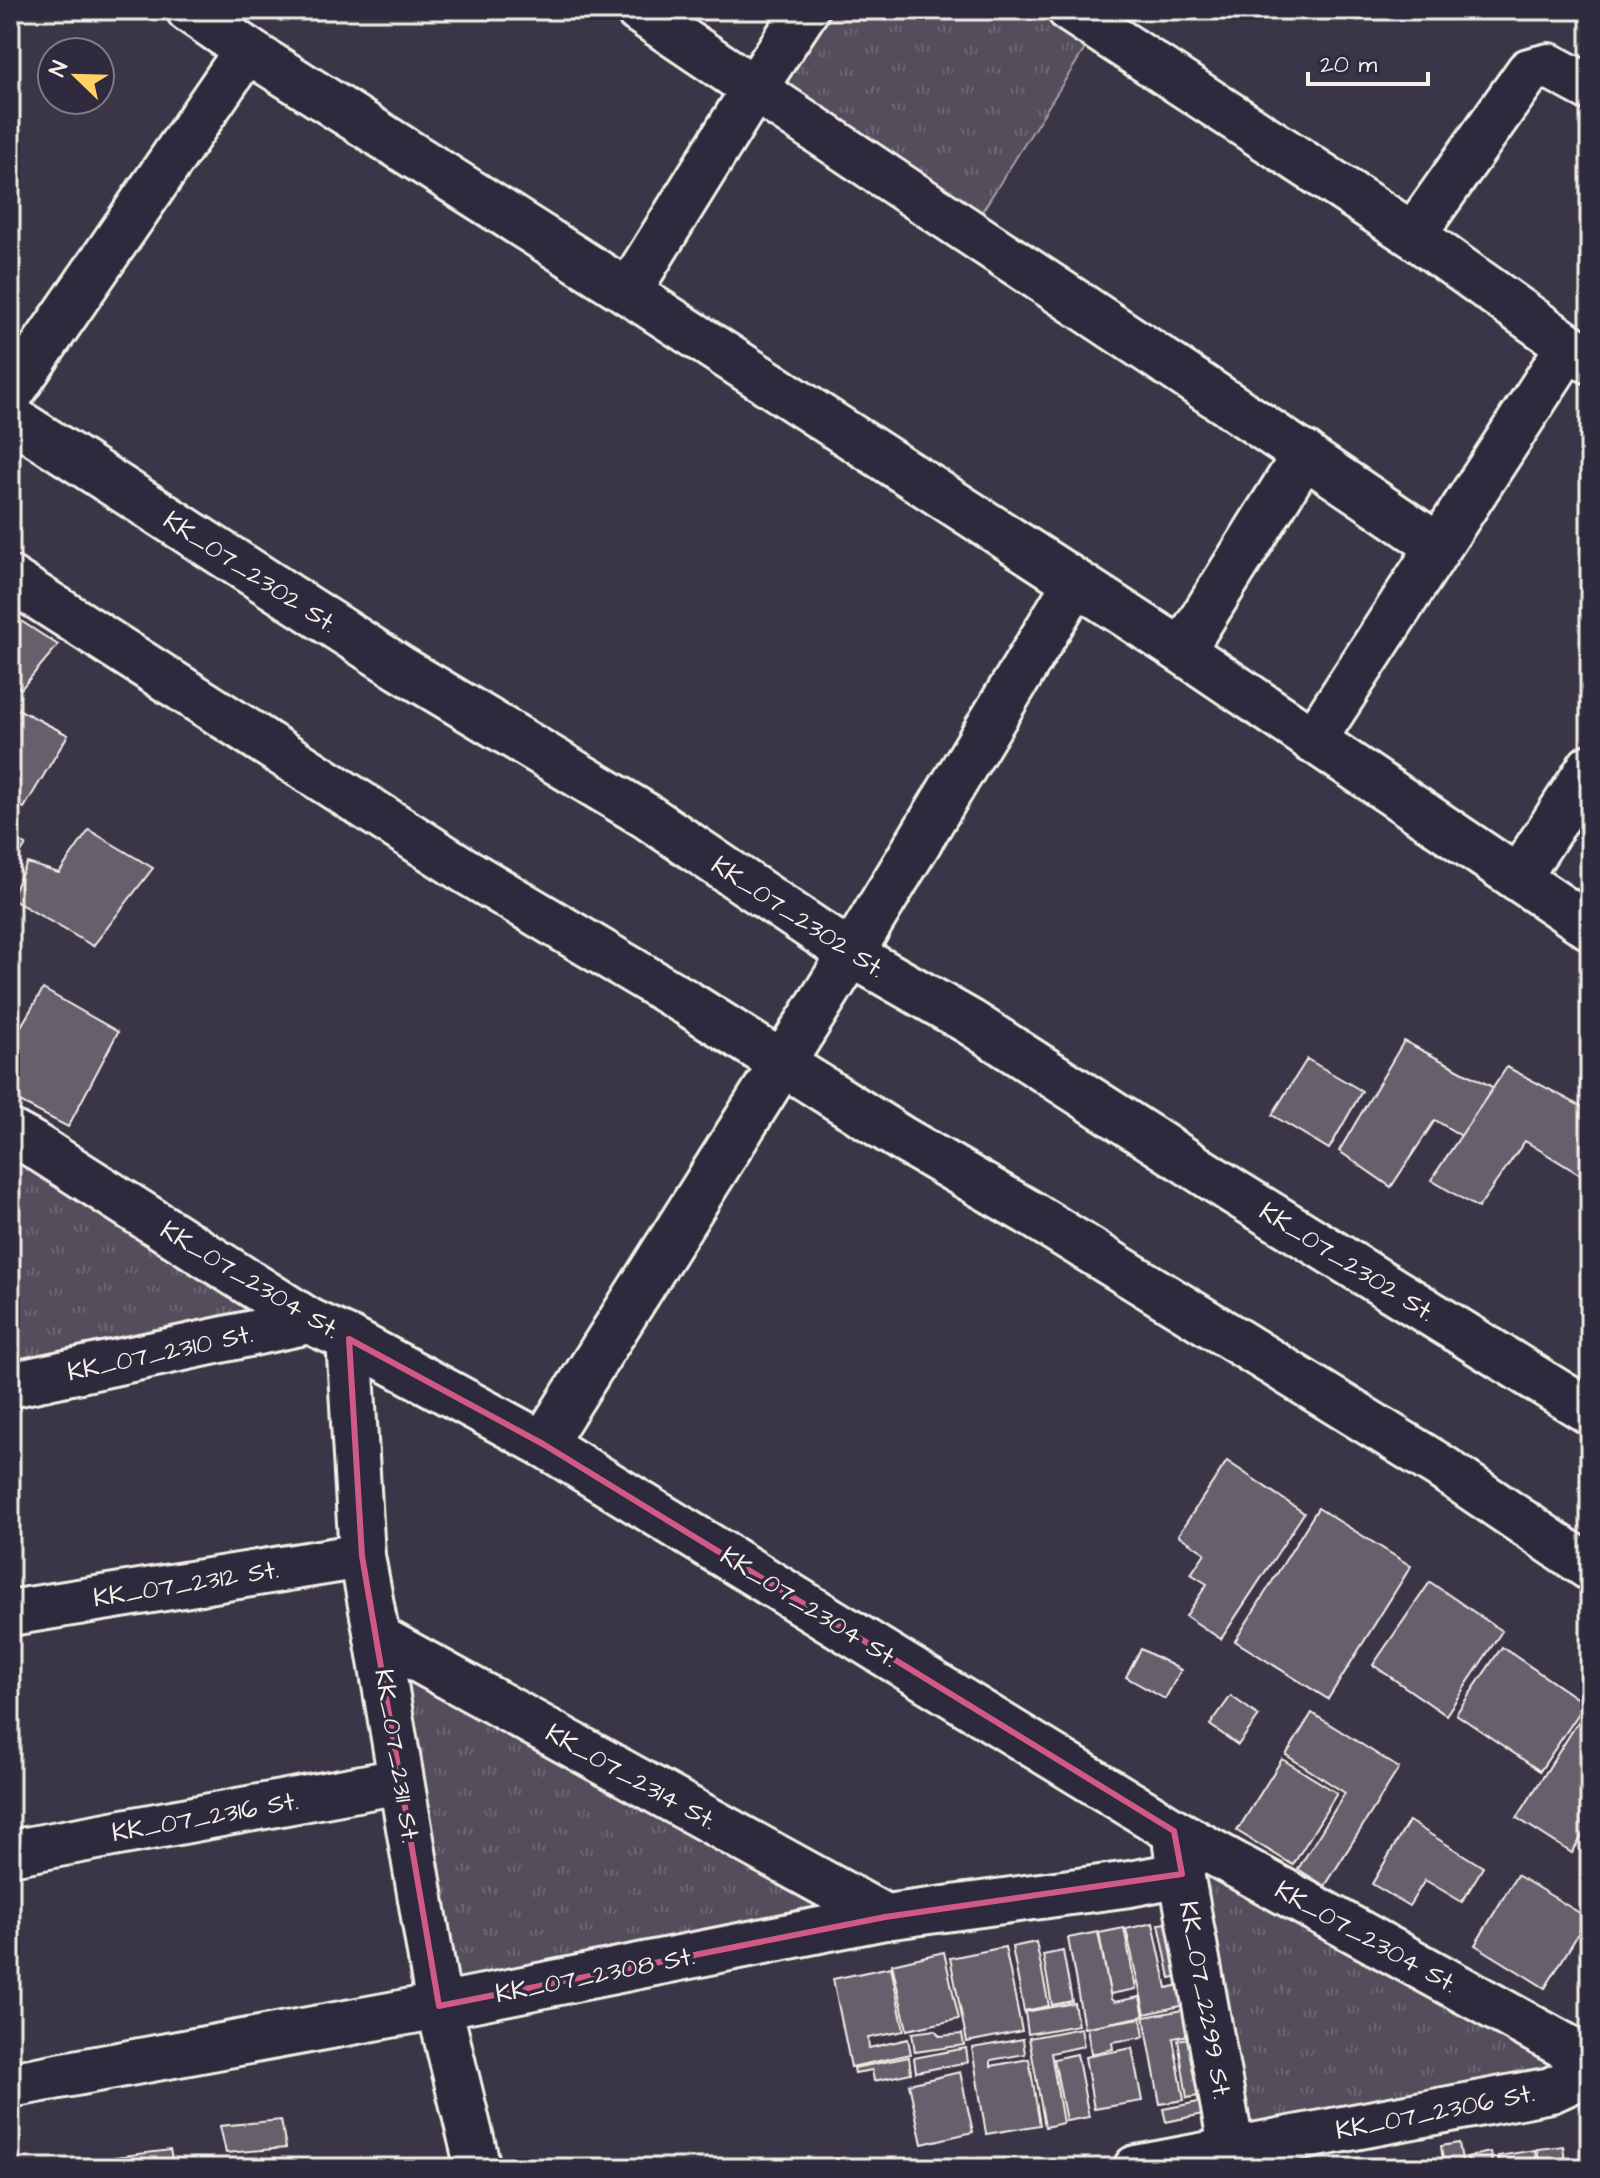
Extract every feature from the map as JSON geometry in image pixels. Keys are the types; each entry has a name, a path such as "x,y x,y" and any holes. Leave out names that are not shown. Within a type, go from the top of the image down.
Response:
{"street":[{"path":"189,10 1182,651 1590,927"},
{"path":"638,10 1305,454 1438,546"},
{"path":"628,292 806,10"},
{"path":"1070,10 1413,235 1579,354 1438,546 1313,741"},
{"path":"10,395 247,50"},
{"path":"1413,235 1529,71 1549,66 1590,88"},
{"name":"KK_07_2302 St.","path":"10,417 400,668 645,815 851,954 970,1022 1234,1192 1590,1412"},
{"path":"1182,651 1305,454"},
{"path":"10,579 451,862 687,1003 902,1139 1028,1212 1441,1467 1590,1568"},
{"path":"543,1444 851,954 1075,584"},
{"path":"1518,878 1590,767"},
{"name":"KK_07_2304 St.","path":"21,1138 309,1321 349,1339 543,1444 1174,1831 1572,2050 1590,2063"},
{"name":"KK_07_2310 St.","path":"10,1385 309,1321"},
{"name":"KK_07_2311 St.","path":"349,1339 362,1556 439,2006 478,2168"},
{"name":"KK_07_2312 St.","path":"10,1613 362,1556"},
{"name":"KK_07_2314 St.","path":"377,1637 885,1917"},
{"name":"KK_07_2316 St.","path":"10,1853 400,1781"},
{"name":"KK_07_2299 St.","path":"1174,1831 1234,2159"},
{"name":"KK_07_2308 St.","path":"10,2085 439,2006 885,1917 1130,1884 1182,1874"},
{"name":"KK_07_2306 St.","path":"1136,2168 1234,2159 1551,2090 1590,2072"}],"highlighted area":[{"path":"349,1339 543,1444 1174,1831 1182,1874 885,1917 439,2006 362,1556"}],"green space":[{"path":"806,10 1070,10 1098,28 969,232 754,89"},
{"path":"10,1134 309,1321 10,1385"},
{"path":"377,1637 885,1917 439,2006"},
{"path":"1174,1831 1590,2065 1233,2151"}],"building":[{"path":"10,614 58,645 21,689 10,681"},
{"path":"10,705 68,735 24,808 10,800"},
{"path":"89,830 153,868 93,946 10,898 27,863 59,873"},
{"path":"10,838 26,845 10,870"},
{"path":"43,989 118,1032 68,1127 10,1097 10,1045"},
{"path":"1404,1041 1498,1090 1470,1141 1435,1120 1391,1187 1339,1151"},
{"path":"1307,1059 1362,1091 1329,1149 1272,1115"},
{"path":"1507,1067 1590,1111 1590,1155 1579,1174 1525,1141 1478,1208 1431,1180"},
{"path":"1227,1461 1304,1513 1221,1639 1186,1616 1207,1584 1191,1574 1205,1553 1178,1535"},
{"path":"1318,1508 1411,1566 1328,1699 1235,1641"},
{"path":"1430,1582 1502,1631 1446,1715 1373,1665"},
{"path":"1502,1647 1585,1704 1540,1771 1456,1714"},
{"path":"1141,1649 1181,1670 1165,1699 1126,1677"},
{"path":"1231,1696 1259,1716 1238,1745 1210,1725"},
{"path":"1590,1703 1590,1823 1572,1853 1517,1818"},
{"path":"1312,1713 1399,1768 1325,1886 1298,1869 1345,1793 1286,1755"},
{"path":"1282,1759 1337,1793 1293,1865 1237,1831"},
{"path":"1409,1821 1483,1867 1462,1902 1425,1880 1409,1906 1372,1884"},
{"path":"1517,1875 1588,1918 1545,1988 1475,1945"},
{"path":"1177,1922 1189,1974 1170,1978 1159,1924"},
{"path":"1153,1923 1167,1988 1192,1982 1198,2002 1145,2014 1126,1929"},
{"path":"1124,1928 1136,1989 1110,1994 1099,1933"},
{"path":"1098,1932 1111,1999 1114,2002 1140,1997 1144,2016 1084,2028 1068,1938"},
{"path":"1036,1942 1049,2006 1024,2011 1012,1947"},
{"path":"1005,1947 1022,2031 967,2042 950,1958"},
{"path":"1063,1951 1072,2001 1052,2005 1043,1955"},
{"path":"944,1952 959,2019 907,2030 892,1964"},
{"path":"891,1967 904,2031 868,2038 869,2048 908,2039 911,2054 851,2067 833,1979"},
{"path":"1074,2003 1078,2025 1028,2034 1025,2012"},
{"path":"1200,2007 1205,2032 1173,2038 1184,2100 1160,2104 1144,2017"},
{"path":"1141,2018 1144,2037 1112,2042 1113,2049 1091,2054 1087,2027"},
{"path":"1081,2028 1084,2046 1051,2053 1063,2123 1045,2127 1029,2038"},
{"path":"935,2030 940,2036 962,2034 964,2045 915,2052 912,2033"},
{"path":"1199,2036 1209,2094 1187,2098 1178,2040"},
{"path":"1023,2039 1025,2054 991,2060 991,2066 1029,2059 1040,2125 986,2134 972,2048"},
{"path":"966,2048 968,2062 916,2072 914,2058"},
{"path":"1132,2048 1142,2101 1094,2109 1085,2057"},
{"path":"1077,2054 1089,2117 1066,2121 1054,2059"},
{"path":"909,2057 911,2073 874,2081 872,2070 855,2073 854,2068"},
{"path":"960,2072 973,2132 922,2144 909,2084"},
{"path":"1214,2099 1217,2111 1166,2122 1163,2109"},
{"path":"281,2120 286,2148 226,2153 220,2126"},
{"path":"1459,2143 1463,2166 1444,2168 1441,2146"},
{"path":"1563,2146 1566,2168 1540,2168 1537,2149"},
{"path":"170,2150 174,2168 116,2168 114,2157"},
{"path":"1535,2150 1537,2168 1499,2168 1498,2156"},
{"path":"1490,2152 1493,2168 1469,2168 1467,2157"}]}
